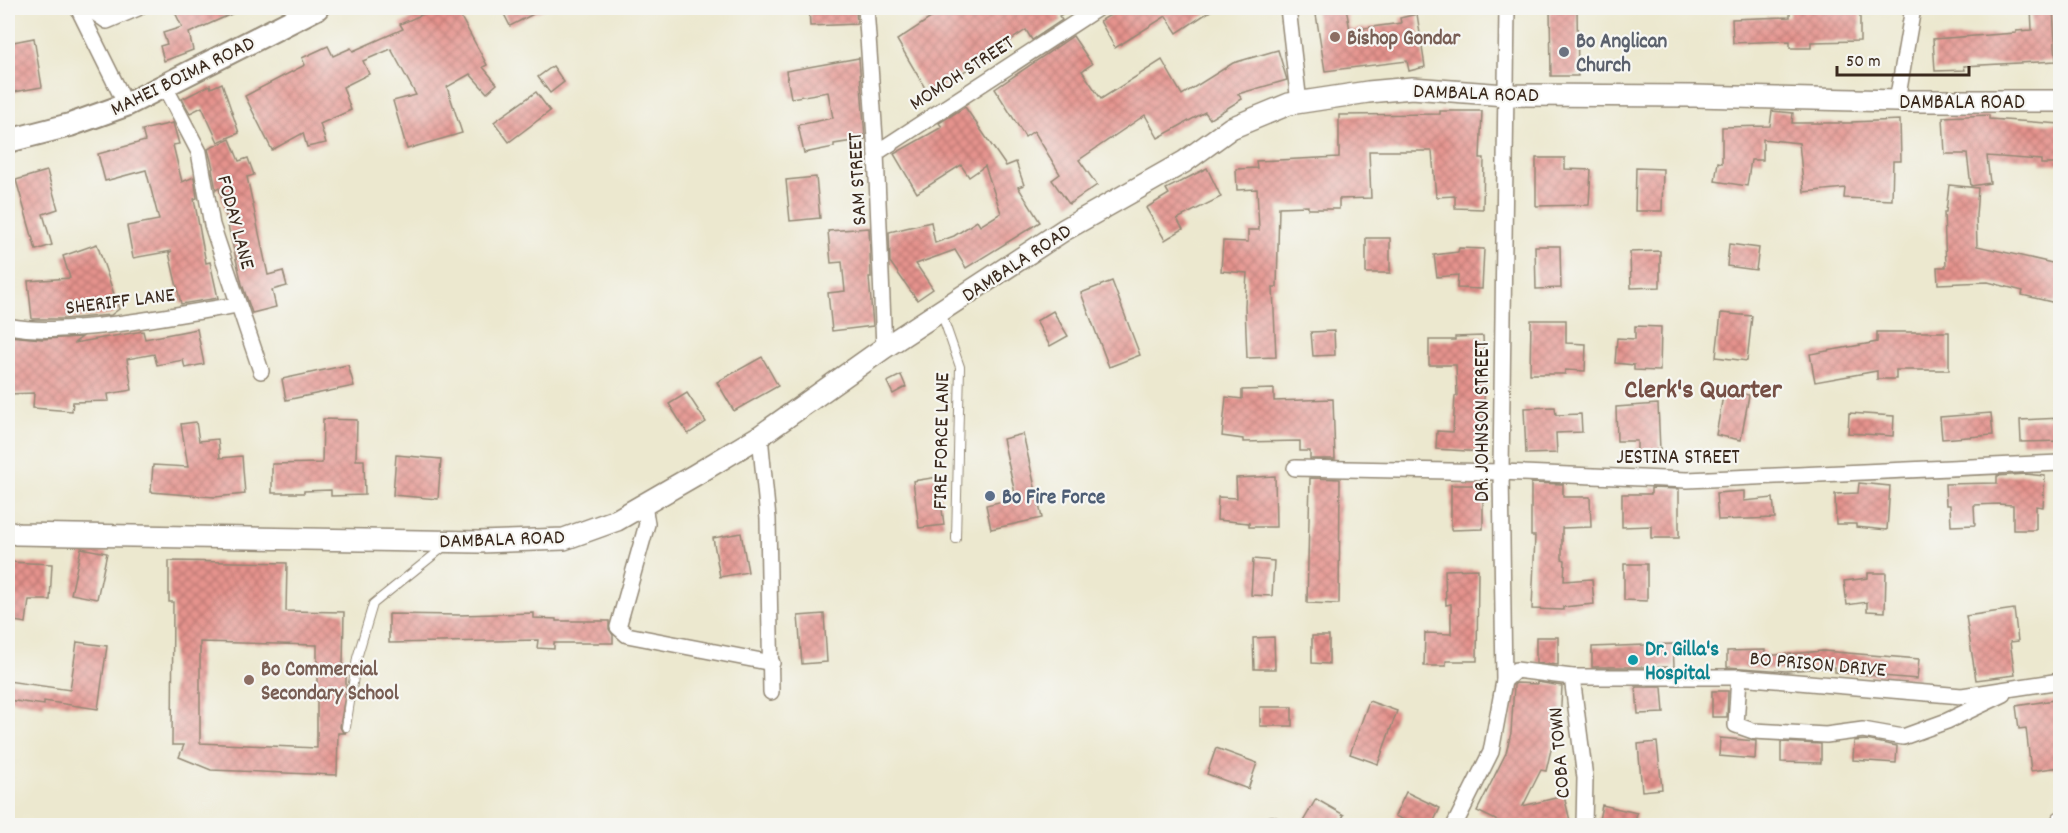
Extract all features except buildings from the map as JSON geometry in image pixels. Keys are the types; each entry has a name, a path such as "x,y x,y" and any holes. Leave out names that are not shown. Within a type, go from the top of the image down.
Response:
{"main road":[{"name":"MAHEI BOIMA ROAD","path":"8,141 70,125 126,105 318,8"}],"street":[{"path":"78,8 126,105"},
{"path":"88,8 107,21 138,8"},
{"name":"SAM STREET","path":"866,8 876,153 884,348"},
{"name":"MOMOH STREET","path":"876,153 1098,8"},
{"path":"1288,8 1299,103"},
{"name":"DR. JOHNSON STREET","path":"1454,825 1491,752 1504,681 1501,471 1507,8"},
{"path":"1897,101 1913,8"},
{"name":"FODAY LANE","path":"165,87 199,153 212,225 261,370"},
{"name":"DAMBALA ROAD","path":"8,531 17,534 451,542 564,539 617,520 760,436 884,348 1064,230 1184,162 1231,128 1289,104 1412,88 1505,95 2061,101"},
{"name":"SHERIFF LANE","path":"8,326 32,330 64,329 121,323 238,305"},
{"path":"760,436 768,519 771,692"},
{"name":"JESTINA STREET","path":"1295,468 1501,471 1687,480 2061,464"},
{"path":"644,505 647,524 618,627 627,635 772,663"},
{"name":"BO PRISON DRIVE","path":"1504,681 1516,670 1572,677 1739,677 1962,696 2061,681"},
{"name":"COBA TOWN","path":"1572,677 1585,778 1584,825"},
{"path":"1739,677 1736,725 1753,731 1826,735 1863,730 1903,737 1947,721 2020,687"},
{"path":"2057,825 2061,819"}],"lane":[{"name":"FIRE FORCE LANE","path":"940,311 960,367 956,539"},
{"path":"346,727 357,658 373,604 451,542"}],"place":[{"name":"Bishop Gondar","path":"1335,37"},
{"name":"Bo Anglican Church","path":"1564,52"},
{"name":"Bo Fire Force","path":"990,496"},
{"name":"Dr. Gilla's Hospital","path":"1633,660"},
{"name":"Bo Commercial Secondary School","path":"249,680"}],"district":[{"name":"Clerk's Quarter","path":"1703,388"}]}
